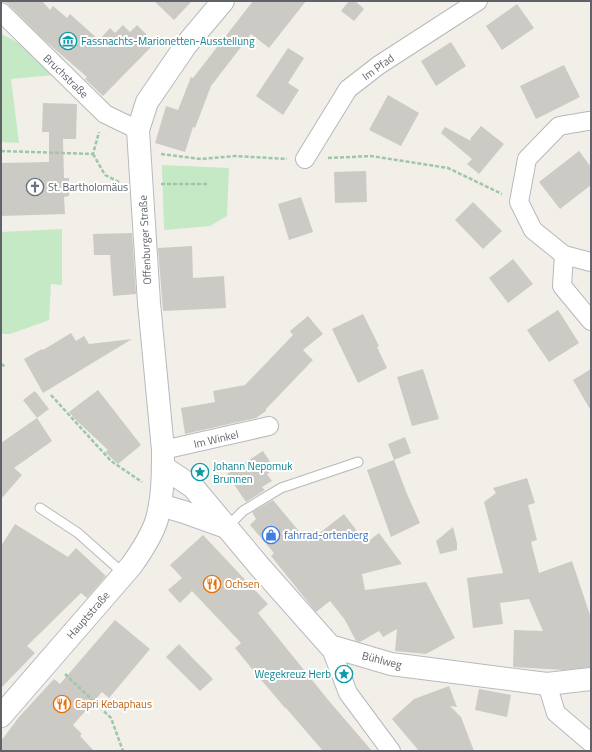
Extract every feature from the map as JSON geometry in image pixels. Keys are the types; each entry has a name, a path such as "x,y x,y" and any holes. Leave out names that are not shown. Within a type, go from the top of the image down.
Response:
{"street":[{"name":"Offenburger Straße","path":"160,500 163,459 149,303 138,130 147,102 186,45 223,1"},
{"name":"Im Pfad","path":"305,159 348,90 379,65 420,40 478,1"},
{"name":"Bruchstraße","path":"1,12 105,114 138,130"},
{"path":"591,121 588,120 559,126 527,159 519,202 533,230 564,255 591,262"},
{"path":"564,255 562,286 591,321"},
{"name":"Im Winkel","path":"163,459 269,426"},
{"path":"163,459 193,488 226,528 330,646 348,693 391,751"},
{"path":"160,500 184,512 226,528"},
{"name":"Hauptstraße","path":"1,716 124,574 145,547 156,521 160,500"},
{"name":"Bühlweg","path":"330,646 392,664 547,684 591,679"},
{"path":"547,684 556,713 591,743"}],"lane":[{"path":"226,528 243,511 281,488 358,462"},
{"path":"40,508 78,533 124,574"}],"path":[{"path":"105,114 93,154 105,175 126,186 142,184 209,184"},
{"path":"1,151 93,154"},
{"path":"1,364 6,367"},
{"path":"51,395 111,461 160,500"},
{"path":"50,659 111,718 123,751"}],"green space":[{"path":"1,34 23,46 54,75 11,79 19,143 1,142"},
{"path":"162,165 229,168 227,216 210,226 164,230"},
{"path":"62,229 62,285 51,284 49,320 10,334 1,334 1,232"}],"building":[{"path":"3,1 42,1 50,10 53,6 67,18 70,14 99,40 110,28 115,33 123,25 130,32 137,25 155,43 103,96 85,79 87,77 42,38 8,4"},
{"path":"154,1 192,1 174,20"},
{"path":"253,1 306,1 269,48 251,34 211,86 195,128 193,127 185,152 155,143 166,106 178,110 191,77 193,78"},
{"path":"349,1 355,1 364,9 354,21 341,11"},
{"path":"517,4 534,28 502,50 486,26"},
{"path":"451,42 466,66 436,86 421,61"},
{"path":"288,48 304,58 288,83 299,90 283,115 256,96"},
{"path":"564,65 580,97 536,119 520,86"},
{"path":"388,95 419,113 401,146 369,130"},
{"name":"St. Bartholomäus","path":"43,103 77,104 76,139 63,139 64,178 69,178 69,196 64,197 65,214 1,216 1,163 49,162 49,132 42,132"},
{"path":"481,126 504,144 479,174 467,164 472,159 441,133 445,127 471,141 470,139"},
{"path":"579,151 591,167 591,185 560,209 539,182"},
{"path":"366,171 367,202 335,203 334,172"},
{"path":"301,197 313,232 289,240 278,204"},
{"path":"473,202 502,231 483,249 455,220"},
{"path":"132,233 136,294 113,296 110,255 94,255 93,234"},
{"path":"192,246 193,278 224,276 226,308 163,311 158,248"},
{"path":"513,259 533,284 508,303 489,278"},
{"path":"558,310 579,343 549,362 527,330"},
{"path":"363,314 379,346 377,347 387,368 358,383 332,329"},
{"path":"308,316 323,334 303,350 313,360 266,409 266,411 256,418 185,434 181,408 215,402 213,391 245,385 293,335 290,331"},
{"path":"71,333 76,341 84,336 89,344 132,339 43,393 24,359 42,349 43,350"},
{"path":"423,369 439,419 412,426 397,377"},
{"path":"591,369 591,411 573,380"},
{"path":"98,390 141,445 118,464 105,452 108,450 69,412"},
{"path":"35,391 49,409 37,418 23,400"},
{"path":"37,418 52,441 14,468 22,475 1,499 1,443"},
{"path":"405,437 411,453 394,460 388,444"},
{"path":"263,451 275,469 267,474 272,481 262,487 265,490 246,502 227,474"},
{"path":"394,460 420,523 391,537 367,470"},
{"path":"527,478 535,503 528,505 537,540 531,542 539,573 572,561 591,618 591,667 563,670 513,667 514,630 543,631 529,599 500,603 503,624 473,628 467,578 503,573 484,502 496,493 493,488"},
{"path":"273,500 308,542 344,514 366,543 379,533 402,564 362,574 365,590 426,582 455,638 426,654 395,651 397,629 383,637 379,631 360,642 356,641 345,620 330,601 316,612 271,556 274,553 250,525 256,519 252,512"},
{"path":"15,524 68,557 76,548 106,576 87,598 81,593 27,646 35,653 1,688 1,546"},
{"path":"453,527 457,550 440,554 436,541"},
{"path":"203,535 268,604 258,613 329,701 372,751 323,751 235,648 241,643 192,591 180,603 168,590 182,578 170,565"},
{"path":"115,620 150,649 109,698 102,692 73,725 82,734 80,736 94,751 1,751 1,741 19,717 54,679 60,684"},
{"path":"179,644 213,679 200,691 166,657"},
{"path":"449,686 457,707 450,706 461,717 474,751 419,751 392,719 414,699"},
{"path":"479,689 511,695 507,717 475,710"}],"place":[{"name":"Fassnachts-Marionetten-Ausstellung","path":"68,41"},
{"name":"St. Bartholomäus","path":"35,187"},
{"name":"Johann Nepomuk Brunnen","path":"200,472"},
{"name":"fahrrad-ortenberg","path":"271,535"},
{"name":"Ochsen","path":"212,584"},
{"name":"Wegekreuz Herb","path":"344,674"},
{"name":"Capri Kebaphaus","path":"62,704"}]}
